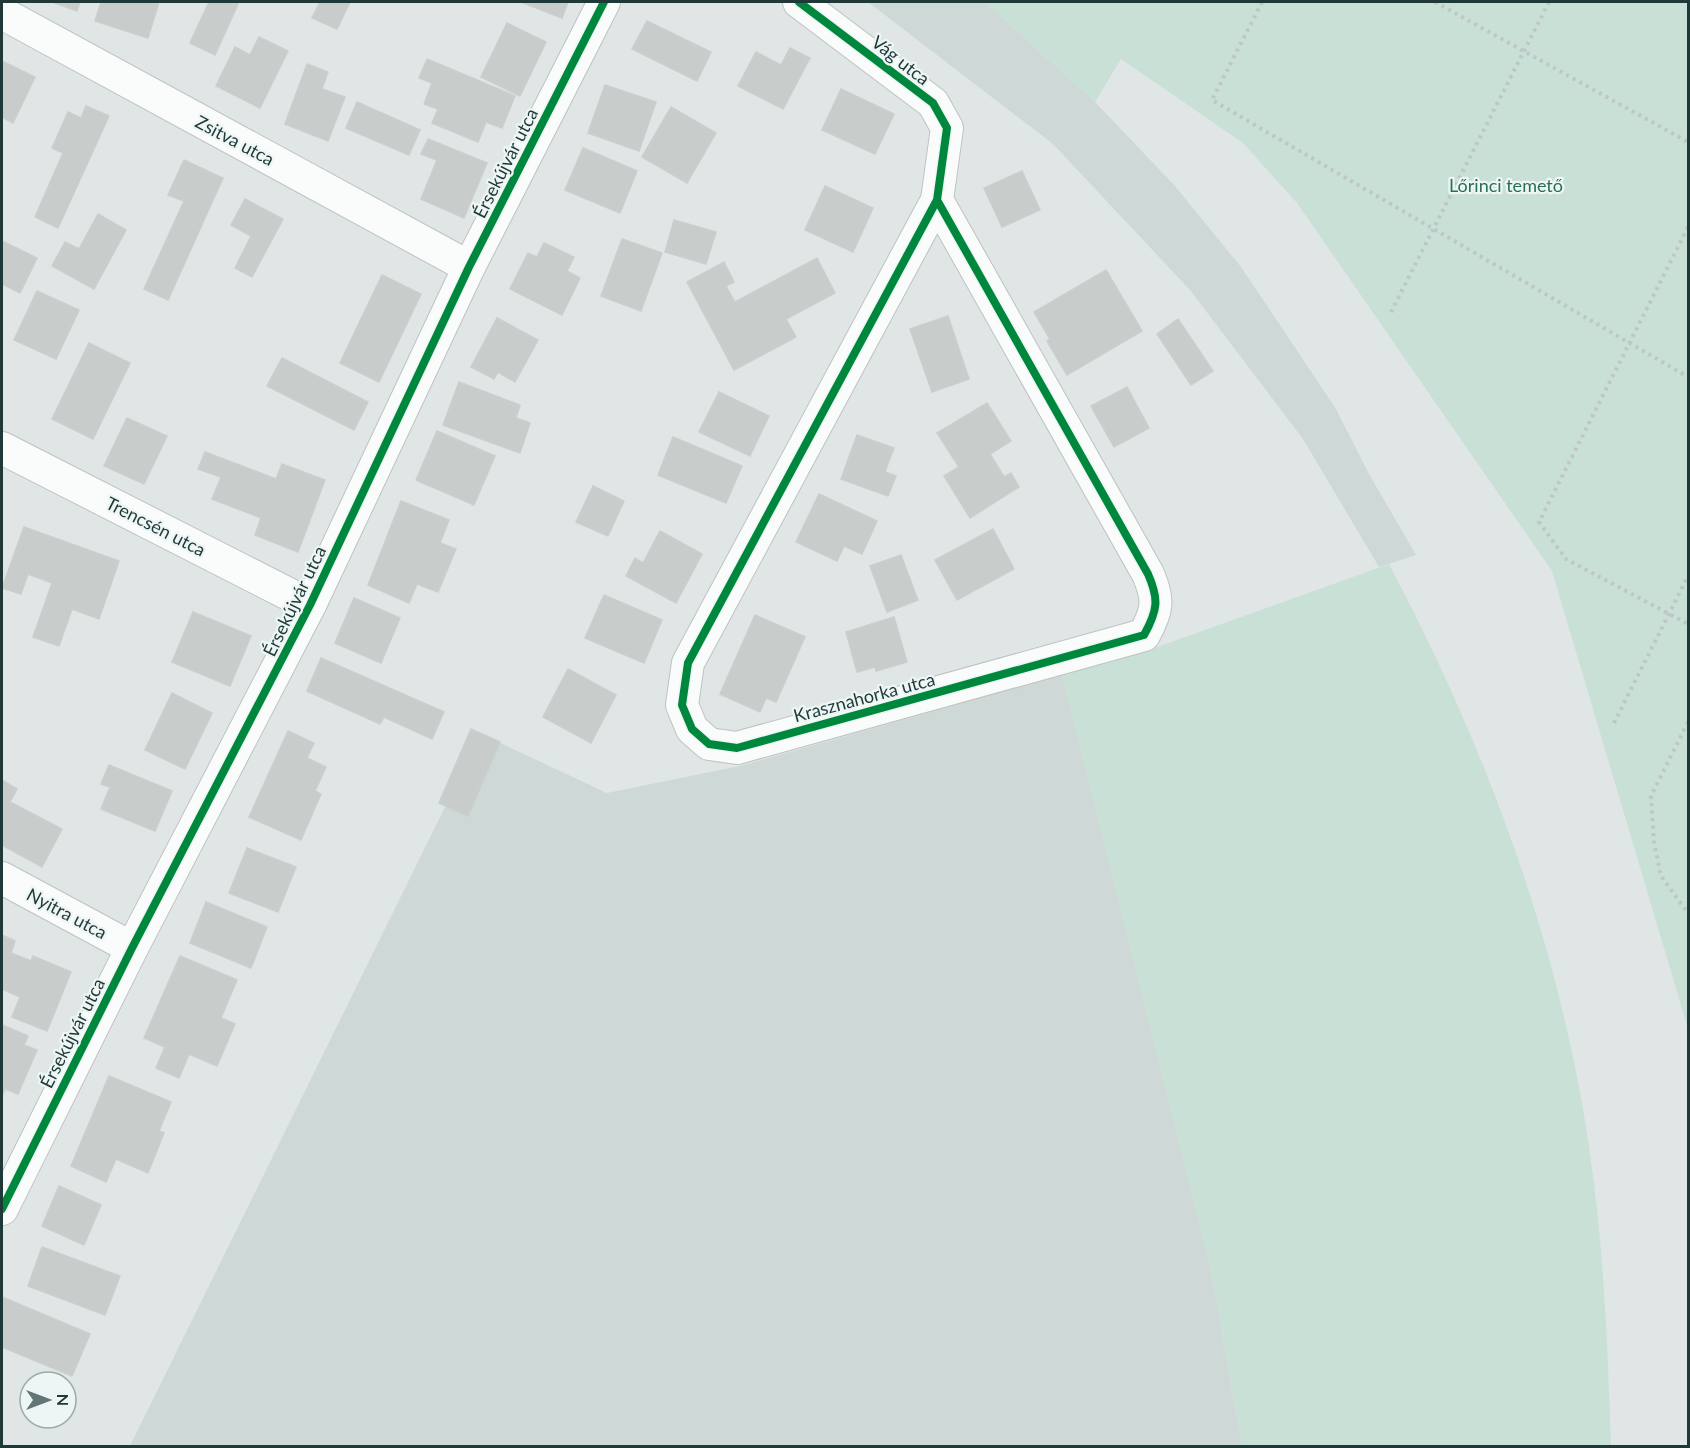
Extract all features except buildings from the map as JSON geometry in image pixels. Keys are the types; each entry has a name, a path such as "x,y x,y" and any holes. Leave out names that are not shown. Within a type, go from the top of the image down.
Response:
{"street":[{"name":"Érsekújvár utca","path":"2,1209 132,948 310,605 469,267 604,2"},
{"name":"Vág utca","path":"799,2 933,104 947,128 937,200"},
{"name":"Zsitva utca","path":"2,13 469,267"},
{"name":"Krasznahorka utca","path":"937,200 1148,574 1156,592 1154,618 1144,635 737,747 709,744 692,729 682,705 688,663 937,200"},
{"name":"Trencsén utca","path":"2,448 310,605"},
{"name":"Nyitra utca","path":"2,878 132,948"}],"path":[{"path":"1262,2 1212,100 1689,377"},
{"path":"1435,2 1689,142"},
{"path":"1391,312 1549,2"},
{"path":"1689,227 1539,522 1566,559 1689,624"},
{"path":"1614,723 1689,576"},
{"path":"1689,722 1651,796 1654,842 1660,876 1684,908 1689,911"}],"shaded area":[{"path":"868,2 985,2 1095,102 1175,186 1241,267 1336,409 1369,474 1416,555 1379,567 1303,439 1190,290 1053,144"},
{"path":"1062,675 1211,1271 1242,1446 130,1446 481,734 607,793 740,766"}],"green space":[{"name":"Lőrinci temető","path":"985,2 1688,2 1688,1029 1552,571 1297,203 1243,143 1121,59 1095,102"},
{"path":"1389,564 1426,637 1492,788 1545,943 1565,1022 1582,1103 1598,1217 1606,1315 1611,1446 1242,1446 1211,1271 1062,675 1149,650"}],"cycle path":[{"path":"2,1209 132,948 310,605 469,267 604,2"},
{"path":"799,2 933,103 947,128 937,200 688,663 682,705 692,729 709,744 737,748 1144,635 1152,618 1155,598 1148,574 937,200"}]}
